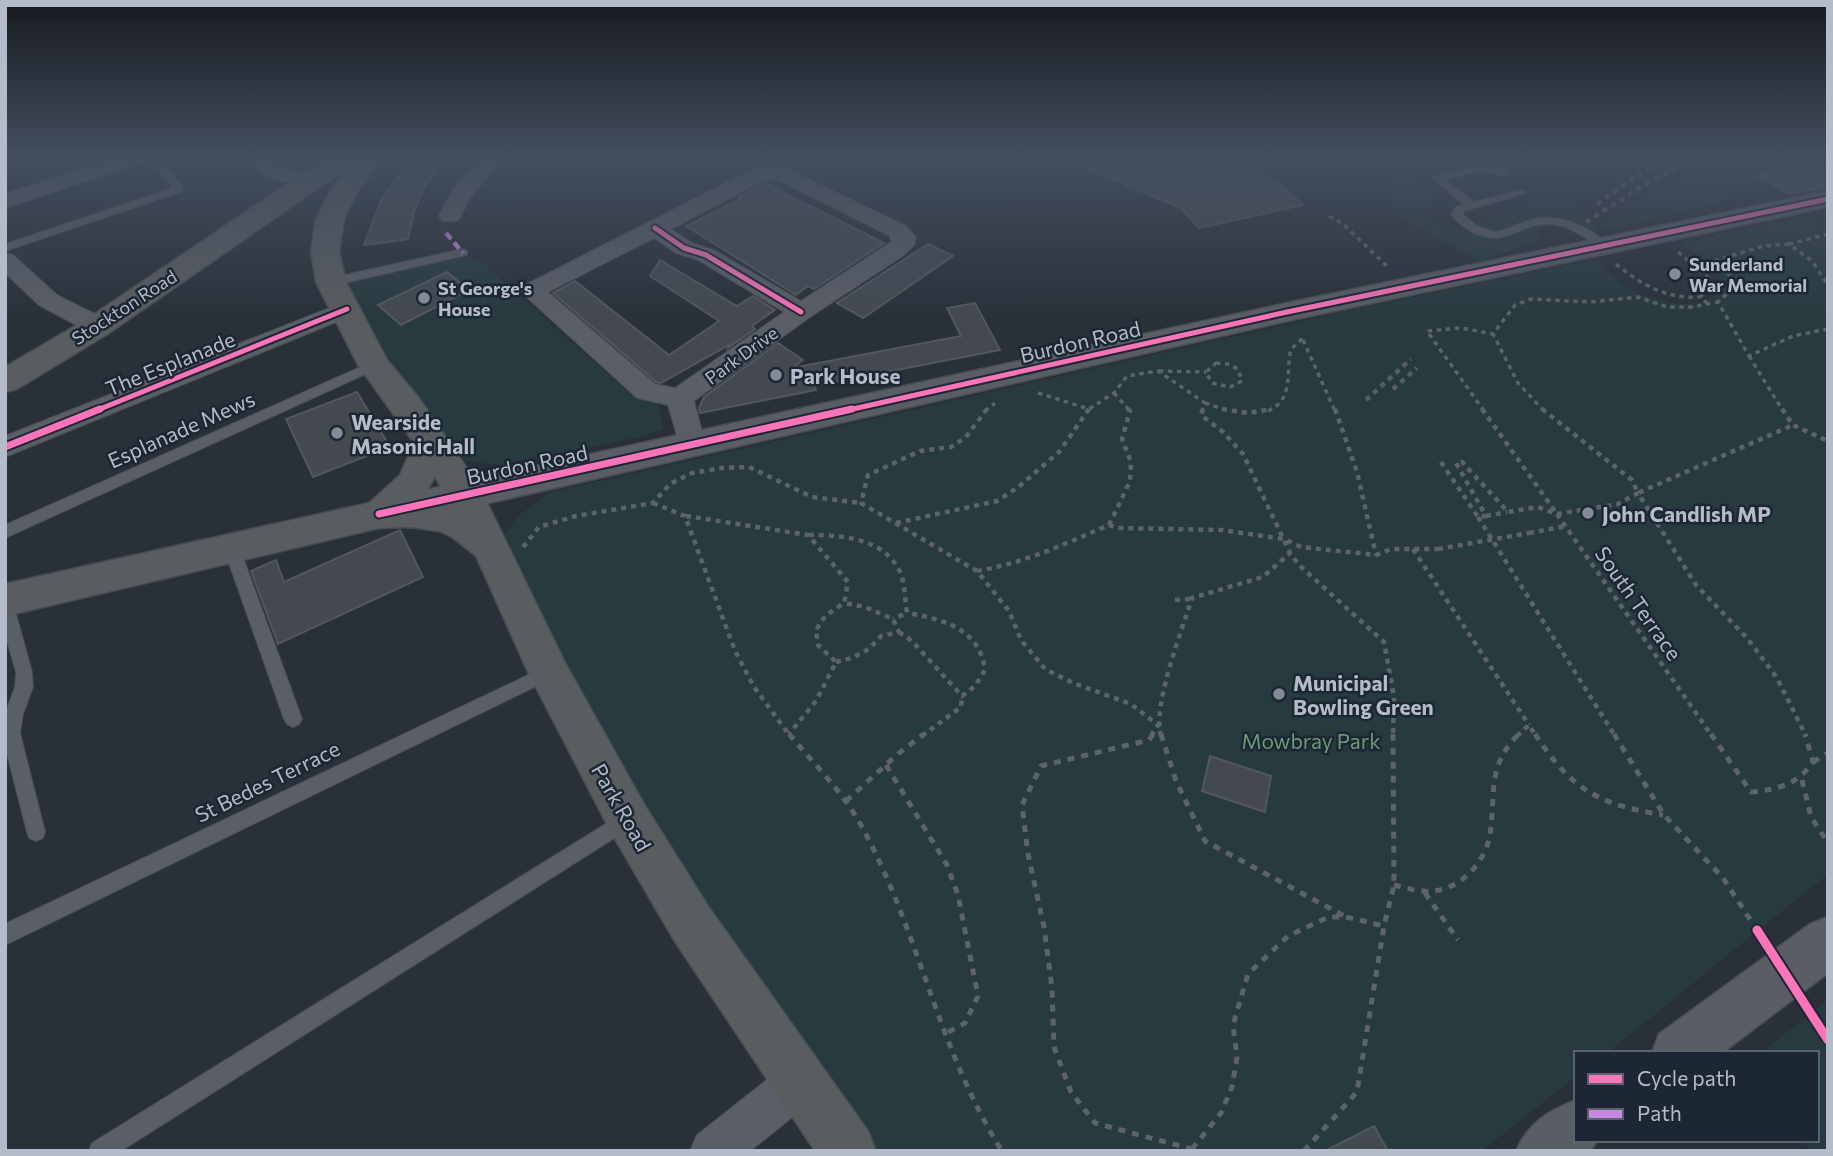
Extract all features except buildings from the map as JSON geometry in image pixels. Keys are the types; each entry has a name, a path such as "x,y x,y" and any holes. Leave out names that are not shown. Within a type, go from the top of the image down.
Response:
{"highway":[{"name":"Stockton Road","path":"5,381 97,326 265,212"},
{"name":"Park Road","path":"319,212 312,218 339,296 374,365 407,406 466,495 549,672 628,819 691,923 848,1151"},
{"name":"Stockton Road","path":"239,230 269,221 312,218"},
{"name":"Burdon Road","path":"5,602 379,514 397,504 410,491 431,444"},
{"path":"379,514 419,513 437,516 469,528 489,546"}],"street":[{"path":"450,216 452,212"},
{"name":"Park Drive","path":"654,228 686,212"},
{"name":"Park Drive","path":"680,398 801,312 902,245 904,237 898,232 859,212"},
{"name":"Burdon Road","path":"379,514 1287,313 1766,212"},
{"path":"692,446 680,398 647,392 531,291 654,228 684,248 706,255 801,312"},
{"path":"9,269 48,300 97,326"},
{"name":"The Esplanade","path":"5,447 339,296"},
{"name":"Park Road","path":"431,444 448,461 473,474 492,479 536,481"},
{"path":"1681,1051 1828,942"},
{"path":"713,1151 799,1083"},
{"path":"1544,1151 1574,1128"}],"lane":[{"path":"5,248 111,212"},
{"path":"1457,212 1458,217 1487,235 1503,235 1549,220 1587,234 1600,247"},
{"path":"339,296 463,253"},
{"name":"Esplanade Mews","path":"5,532 374,365"},
{"path":"232,550 293,719"},
{"path":"5,602 11,653 24,672 24,687 11,708 11,733 36,832"},
{"name":"St Bedes Terrace","path":"5,935 549,672"},
{"path":"100,1151 628,819"}],"path":[{"path":"1329,216 1343,224 1392,271"},
{"path":"1695,265 1753,249 1789,244 1828,234"},
{"path":"1600,247 1642,284 1672,297 1700,297 1709,292 1713,286 1711,280 1656,235"},
{"path":"1789,244 1811,259 1824,274 1828,285"},
{"path":"1717,260 1731,277 1734,287 1718,302 1692,307 1667,307 1638,297 1590,302 1531,299 1515,305 1493,334 1518,383 1536,404 1632,480 1696,585 1747,638 1777,678 1803,727 1813,762"},
{"path":"1638,297 1642,284"},
{"path":"1828,290 1828,304"},
{"path":"1700,297 1709,304"},
{"path":"1718,302 1756,371 1793,425 1828,441"},
{"path":"1287,313 1303,340 1355,462 1369,512 1376,555"},
{"path":"1749,356 1794,336 1828,329"},
{"path":"1158,371 1205,403 1238,414 1254,413 1278,404 1286,393 1291,349 1303,340"},
{"path":"896,523 997,501 1017,488 1059,452 1089,409 1114,393 1127,376 1158,371 1206,372 1216,363 1228,364 1238,369 1243,377 1235,386 1223,387 1208,380 1206,372"},
{"path":"1031,394 1040,393 1089,409"},
{"path":"977,571 1008,566 1110,525 1130,481 1131,462 1122,439 1130,411 1114,393"},
{"path":"861,503 868,475 920,451 951,447 966,438 983,412 998,401"},
{"path":"1205,403 1200,415 1223,432 1243,454 1290,552 1299,565 1384,642 1394,697 1394,885 1384,926 1357,1091 1304,1151"},
{"path":"1478,517 1538,507 1557,514 1618,504 1793,425"},
{"path":"1441,462 1664,815 1723,878 1764,942"},
{"path":"1486,516 1457,463 1462,462 1508,512"},
{"path":"653,503 670,484 692,473 749,467 812,497 861,503 977,571 1009,611 1021,640 1045,669 1073,683 1131,704 1158,725 1176,781 1205,841 1346,917"},
{"path":"539,527 576,516 653,503 685,516 808,535 837,534 856,538 888,557 898,568 907,613"},
{"path":"685,516 744,669 788,734 846,801 890,885 961,1081 980,1119 1002,1151"},
{"path":"1110,525 1118,528 1221,530 1284,540 1301,547 1376,555 1391,549 1438,549 1566,526"},
{"path":"808,535 848,582 844,603"},
{"path":"1412,548 1559,767 1577,786 1631,811 1664,815"},
{"path":"1175,600 1192,598 1263,577 1290,552"},
{"path":"1192,598 1158,725 1149,740 1041,766 1022,805 1052,988 1054,1047 1070,1092 1095,1123 1196,1150 1221,1113 1232,1087 1237,1057 1233,1025 1248,974 1288,936 1328,917 1346,917 1384,926"},
{"path":"900,632 881,636 869,649 852,658 836,662 824,655 816,642 814,629 824,615 844,603 865,607 893,619 900,632 912,641 962,696"},
{"path":"846,801 886,765 961,707 962,696 975,686 985,670 982,651 971,637 927,616 907,613 893,619"},
{"path":"788,734 808,713 830,680 836,662"},
{"path":"1394,885 1425,893 1455,886 1475,870 1488,852 1493,780 1499,761 1511,739 1529,725"},
{"path":"1828,753 1813,762 1802,780 1811,817 1828,843"},
{"path":"886,765 947,865 961,907 978,996 965,1023 945,1034"},
{"path":"1425,893 1458,940"}],"green space":[{"path":"1395,212 1420,212 1418,214 1455,231 1511,212 1570,212 1600,228 1579,236 1556,224 1535,231 1544,239 1481,262 1396,215"},
{"path":"1620,212 1683,212 1611,230 1600,223"},
{"name":"Mowbray Park","path":"1799,218 1816,219 1828,224 1827,228 1818,232 1828,238 1828,874 1609,1051 1574,1051 1574,1079 1481,1151 866,1151 604,760 501,542 516,518 548,493 1319,317 1594,260 1629,288 1651,298 1678,304 1704,302 1723,289 1722,281 1708,262 1681,243"},
{"path":"463,253 460,260 480,261 635,398 657,400 663,429 643,436 501,465 466,461 394,372 341,280"},
{"path":"1828,1000 1828,1151 1810,1151 1804,1142 1819,1142 1819,1051 1764,1051"}],"railway":[{"path":"1586,222 1602,212"},
{"path":"1366,400 1411,359"},
{"path":"1393,389 1417,368"}],"marked path":[{"path":"446,233 463,253"}],"cycle path":[{"path":"379,514 1287,312 1766,212"},
{"path":"655,228 684,248 706,255 801,312"},
{"path":"5,447 347,309"},
{"path":"1757,930 1828,1040"}],"place":[{"name":"Sunderland War Memorial","path":"1675,274"},
{"name":"St George's House","path":"424,298"},
{"name":"Park House","path":"776,375"},
{"name":"Wearside Masonic Hall","path":"337,433"},
{"name":"John Candlish MP","path":"1588,513"},
{"name":"Municipal Bowling Green","path":"1279,694"}]}
